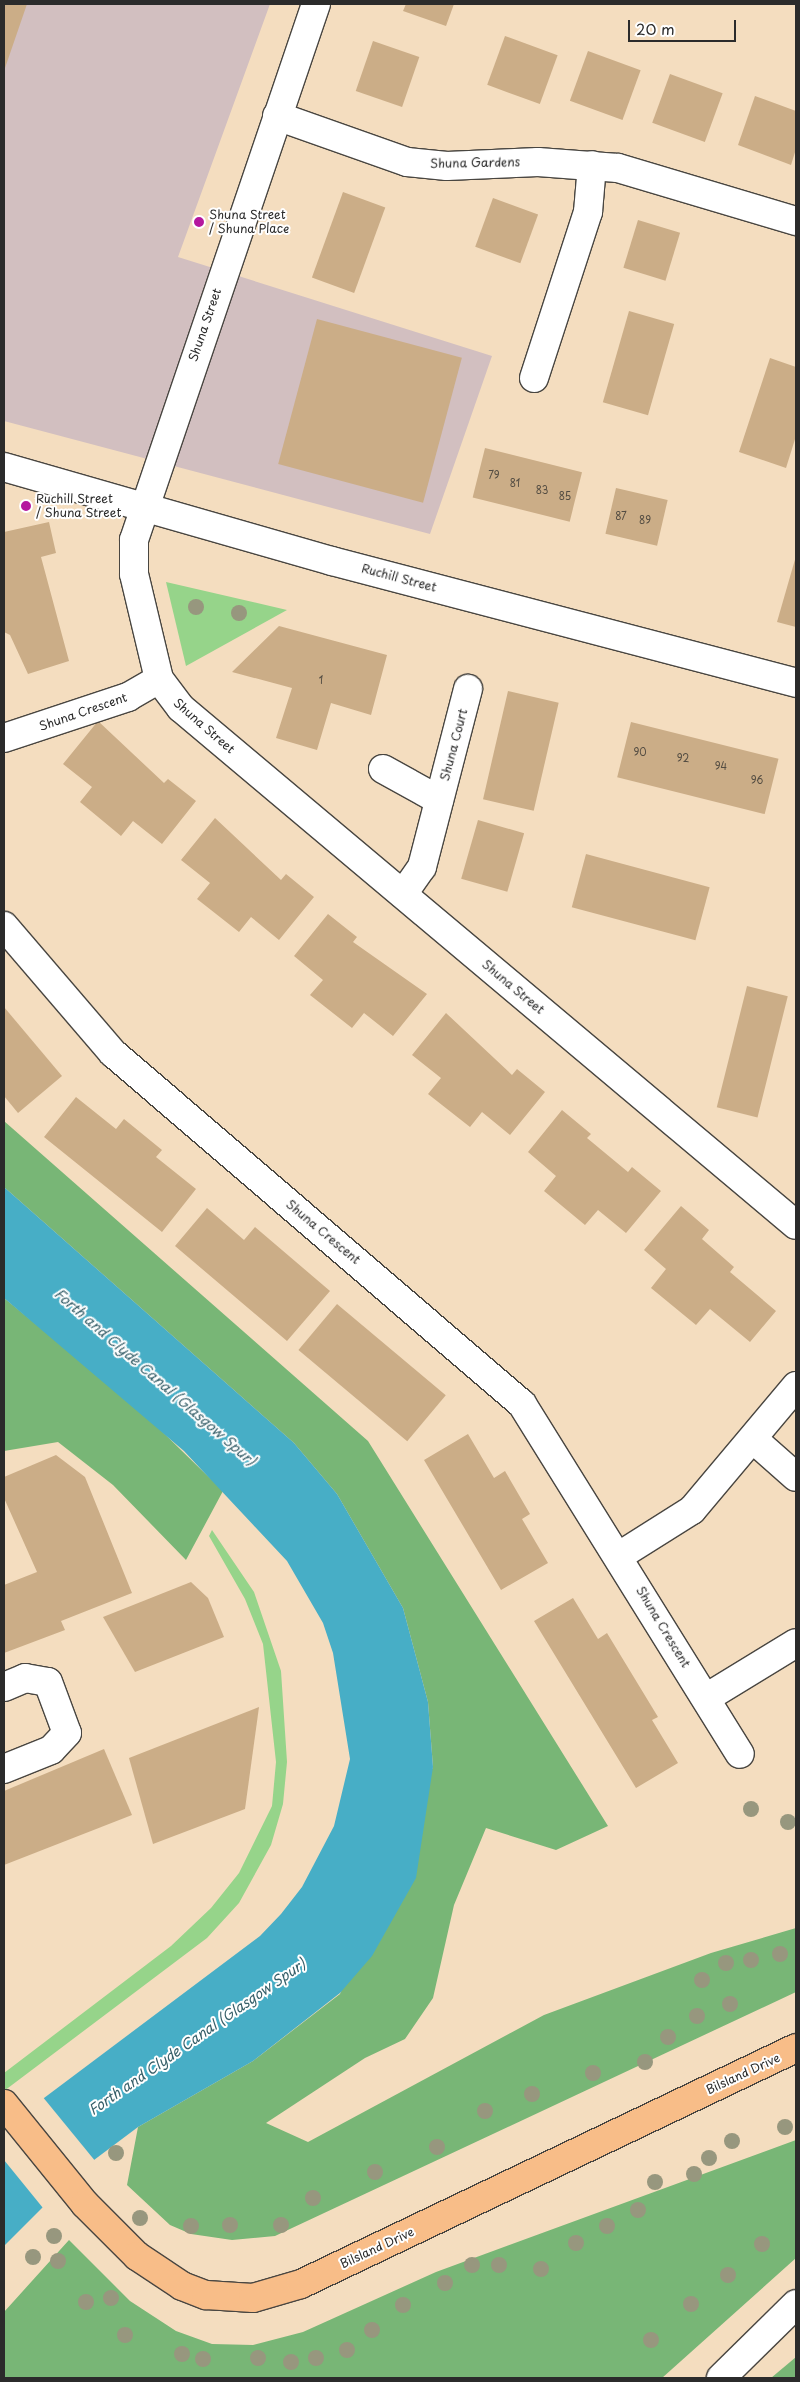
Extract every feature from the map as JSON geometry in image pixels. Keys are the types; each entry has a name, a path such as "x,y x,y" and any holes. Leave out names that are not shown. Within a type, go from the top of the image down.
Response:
{"main road":[{"name":"Bilsland Drive","path":"4,2104 85,2204 138,2256 182,2286 206,2295 253,2298 301,2284 796,2048"}],"street":[{"name":"Shuna Street","path":"316,4 142,506 132,561 159,679 181,708 793,1216"},
{"name":"Shuna Gardens","path":"277,116 388,157 426,165 592,165 627,170 796,221"},
{"path":"534,378 588,212 592,165"},
{"name":"Ruchill Street","path":"4,467 796,683"},
{"name":"Shuna Crescent","path":"4,738 128,697 159,679"},
{"name":"Shuna Court","path":"403,894 422,867 468,690"},
{"name":"Shuna Court","path":"383,769 439,800"},
{"name":"Shuna Crescent","path":"4,926 113,1053 512,1393 619,1556 740,1754"},
{"path":"619,1556 692,1510 796,1386"},
{"path":"753,1438 796,1477"},
{"path":"706,1698 796,1643"},
{"path":"4,1687 26,1678 48,1682 67,1733 51,1750 4,1768"},
{"path":"722,2378 796,2304"}],"shaded area":[{"path":"4,4 270,4 178,257 492,356 430,534 4,421"}],"green space":[{"path":"166,582 287,610 186,666"},
{"path":"4,1121 368,1441 608,1826 556,1850 486,1828 454,1905 433,1998 405,2039 365,2058 266,2123 308,2142 544,2015 711,1953 796,1928 796,1992 275,2236 232,2240 191,2234 170,2225 127,2185 138,2127 253,2061 340,1994 433,1767 428,1702 403,1608 337,1494 294,1443 4,1187"},
{"path":"4,1298 139,1409 223,1491 186,1560 113,1485 58,1442 4,1451"},
{"path":"212,1530 254,1592 281,1671 287,1762 283,1804 271,1845 239,1903 207,1938 4,2091 4,2073 171,1946 211,1908 239,1873 272,1806 276,1762 263,1644 245,1599 209,1536"},
{"path":"796,2140 796,2258 662,2378 4,2378 4,2312 69,2240 130,2301 176,2331 212,2344 253,2345 303,2332 436,2272"},
{"path":"796,2357 796,2378 771,2378"}],"water":[{"name":"Forth and Clyde Canal (Glasgow Spur)","path":"4,1187 294,1443 337,1494 403,1608 428,1702 433,1767 416,1878 372,1956 340,1993 253,2061 138,2127 78,2172 4,2246 4,2128 260,1936 281,1914 302,1887 334,1826 350,1759 333,1653 323,1623 287,1561 184,1451 4,1298"}],"pier":[{"path":"42,2096 96,2162 43,2208 4,2160 4,2125"}],"building":[{"path":"4,4 27,4 4,71"},
{"path":"406,4 454,4 446,26 403,11"},
{"path":"505,36 558,55 540,104 487,85"},
{"path":"373,41 419,57 402,107 356,91"},
{"path":"588,51 641,70 622,120 570,101"},
{"path":"670,74 723,93 705,142 652,123"},
{"path":"755,96 796,111 796,149 791,165 738,145"},
{"path":"343,192 385,207 354,293 312,278"},
{"path":"493,198 538,214 520,263 475,247"},
{"path":"638,220 680,233 665,281 623,268"},
{"path":"629,311 674,324 648,415 603,402"},
{"path":"317,319 462,358 423,503 278,464"},
{"path":"770,358 796,367 796,436 786,468 739,452"},
{"path":"485,448 582,472 570,522 473,497"},
{"path":"616,488 668,500 657,546 605,534"},
{"path":"49,522 56,553 41,557 69,661 28,674 10,635 4,632 4,532"},
{"path":"796,556 796,627 777,622"},
{"path":"279,626 387,655 371,715 331,703 317,750 276,738 292,688 232,672"},
{"path":"508,691 559,703 534,811 483,799"},
{"path":"98,721 164,783 168,779 196,801 162,844 133,821 121,836 80,802 92,787 63,764"},
{"path":"631,722 778,759 765,814 617,777"},
{"path":"215,818 281,880 286,874 314,897 279,940 251,917 239,932 197,899 210,883 181,860"},
{"path":"478,820 524,833 507,892 461,879"},
{"path":"586,854 710,887 695,940 572,907"},
{"path":"328,914 357,937 353,942 427,994 393,1036 364,1013 352,1028 310,995 323,980 294,956"},
{"path":"747,986 788,996 758,1117 717,1107"},
{"path":"4,1007 62,1076 18,1113 4,1096"},
{"path":"446,1013 512,1075 517,1069 545,1092 510,1135 482,1112 470,1127 428,1094 441,1078 412,1055"},
{"path":"76,1097 116,1129 124,1119 162,1150 156,1157 196,1189 162,1232 44,1137"},
{"path":"562,1110 591,1134 587,1138 628,1172 632,1167 661,1191 626,1233 598,1210 585,1225 544,1191 556,1176 528,1152"},
{"path":"681,1206 709,1230 702,1239 734,1267 730,1272 776,1311 750,1342 710,1309 696,1325 651,1288 666,1269 644,1250"},
{"path":"207,1208 244,1240 255,1227 330,1291 287,1341 175,1246"},
{"path":"337,1304 446,1395 407,1441 298,1350"},
{"path":"468,1434 494,1478 505,1471 530,1514 522,1519 548,1563 501,1590 424,1460"},
{"path":"56,1455 85,1477 132,1593 61,1621 65,1630 4,1653 4,1585 37,1572 4,1498 4,1477"},
{"path":"191,1582 208,1598 224,1637 135,1672 103,1617"},
{"path":"573,1598 598,1639 607,1633 658,1717 652,1720 678,1763 636,1788 534,1621"},
{"path":"259,1707 245,1809 153,1844 129,1758"},
{"path":"104,1749 132,1815 4,1865 4,1791"}],"place":[{"name":"Shuna Street / Shuna Place","path":"199,222"},
{"name":"Ruchill Street / Shuna Street","path":"26,506"}]}
